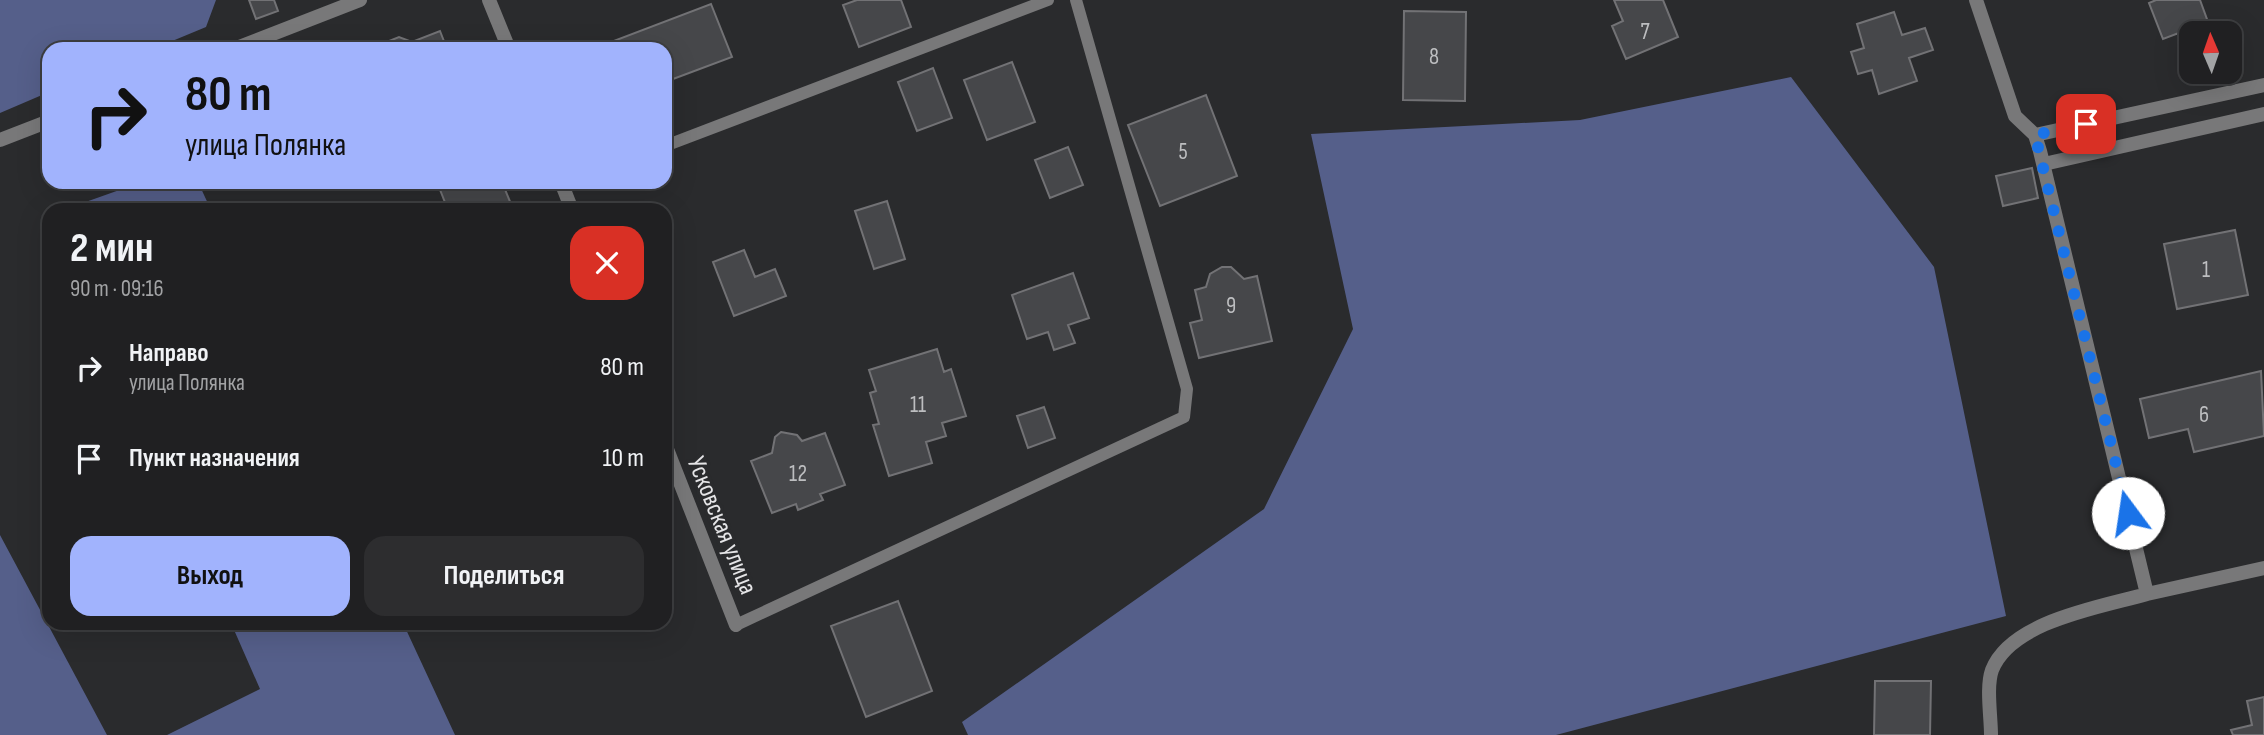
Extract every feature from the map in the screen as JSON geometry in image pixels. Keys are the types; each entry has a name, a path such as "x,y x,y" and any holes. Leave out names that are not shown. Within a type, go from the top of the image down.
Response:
{"street":[{"path":"252,42 360,0"},
{"path":"489,0 506,42"},
{"path":"1976,0 2015,116 2035,135 2042,158 2147,594"},
{"path":"2035,135 2264,85"},
{"path":"2042,158 2264,114"},
{"path":"0,140 42,124"},
{"name":"Усковская улица","path":"672,462 736,625"},
{"path":"1992,735 1991,672 2005,647 2042,625 2147,594 2264,568"}],"lane":[{"path":"672,143 1048,0"},
{"path":"736,625 1184,417 1187,389 1076,0"}],"shaded area":[{"path":"0,0 216,0 206,27 170,42 42,42 42,95 0,113"},
{"path":"1791,77 1934,267 2006,616 1556,735 968,735 962,722 1264,509 1353,329 1311,134 1580,120"},
{"path":"122,189 201,189 208,203 83,203"},
{"path":"0,535 42,614 42,630 51,630 107,735 0,735"},
{"path":"234,630 406,630 455,735 167,735 260,689"}],"building":[{"path":"249,0 274,0 278,11 256,19"},
{"path":"857,0 901,0 911,27 859,47 843,5"},
{"path":"1614,0 1663,0 1678,37 1626,59 1612,26 1623,21"},
{"path":"2156,0 2200,0 2208,21 2179,21 2179,33 2163,39 2149,3"},
{"path":"711,4 732,57 672,79 672,42 611,42"},
{"path":"1404,11 1466,12 1465,101 1403,100"},
{"path":"1894,12 1902,35 1925,28 1933,50 1909,58 1917,81 1879,94 1872,70 1858,74 1851,52 1864,48 1857,24"},
{"path":"440,31 444,42 412,42"},
{"path":"399,37 412,42 389,42"},
{"path":"1012,62 1035,122 987,140 964,80"},
{"path":"933,68 952,118 917,131 898,82"},
{"path":"1206,95 1237,176 1160,206 1128,125"},
{"path":"1068,147 1083,185 1050,198 1035,160"},
{"path":"2032,168 2038,198 2003,206 1996,176"},
{"path":"440,189 505,189 511,203 445,203"},
{"path":"887,201 905,259 874,269 855,211"},
{"path":"2235,230 2248,295 2177,309 2164,244"},
{"path":"744,250 755,277 775,269 786,296 734,316 713,262"},
{"path":"1222,267 1231,267 1244,279 1257,276 1272,341 1199,358 1190,323 1202,320 1195,290 1206,287 1210,274"},
{"path":"1073,273 1089,318 1068,325 1075,343 1054,350 1048,332 1027,339 1012,295"},
{"path":"937,349 944,372 951,369 966,416 942,423 946,436 926,442 932,463 889,476 873,425 879,424 870,393 876,391 869,370"},
{"path":"2261,371 2264,436 2194,452 2188,429 2149,438 2140,399"},
{"path":"1044,407 1055,438 1028,448 1017,416"},
{"path":"781,432 797,435 802,441 825,433 845,485 820,494 823,500 798,510 796,504 772,513 751,461 772,453 775,437"},
{"path":"898,601 932,691 866,717 831,626"},
{"path":"1875,681 1931,681 1930,735 1874,735"},
{"path":"2264,697 2264,735 2233,735 2231,730 2252,725 2247,701"}],"route":[{"path":"2086,124 2035,135 2128,513"}]}
